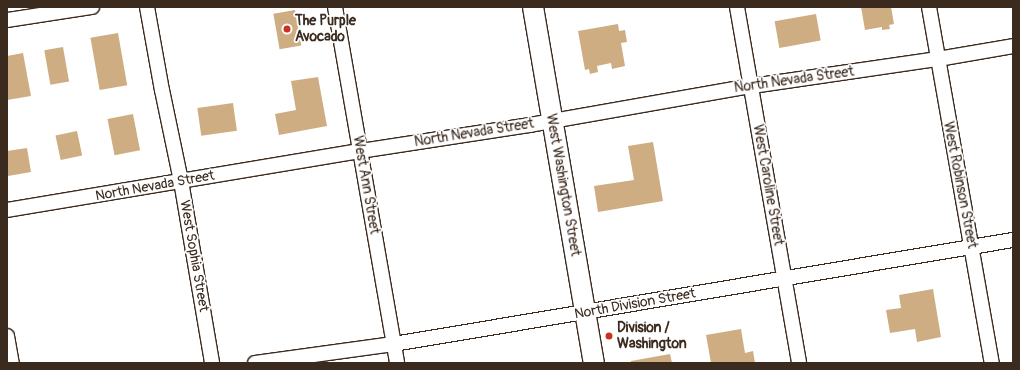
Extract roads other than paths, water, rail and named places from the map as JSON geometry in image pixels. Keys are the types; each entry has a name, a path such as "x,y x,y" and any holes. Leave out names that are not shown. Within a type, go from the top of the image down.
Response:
{"street":[{"path":"7,20 92,7"},
{"name":"West Sophia Street","path":"147,7 181,181 212,363"},
{"name":"West Ann Street","path":"335,7 397,363"},
{"name":"West Washington Street","path":"532,7 594,363"},
{"name":"West Caroline Street","path":"737,7 752,86 799,363"},
{"name":"West Robinson Street","path":"929,7 962,202 972,247 992,363"},
{"name":"North Nevada Street","path":"7,210 360,151 552,121 752,86 938,59 1013,46"},
{"name":"North Division Street","path":"255,363 394,344 1013,240"},
{"path":"7,336 12,363"}],"place":[{"name":"The Purple Avocado","path":"287,29"},
{"name":"Division / Washington","path":"609,336"}]}
